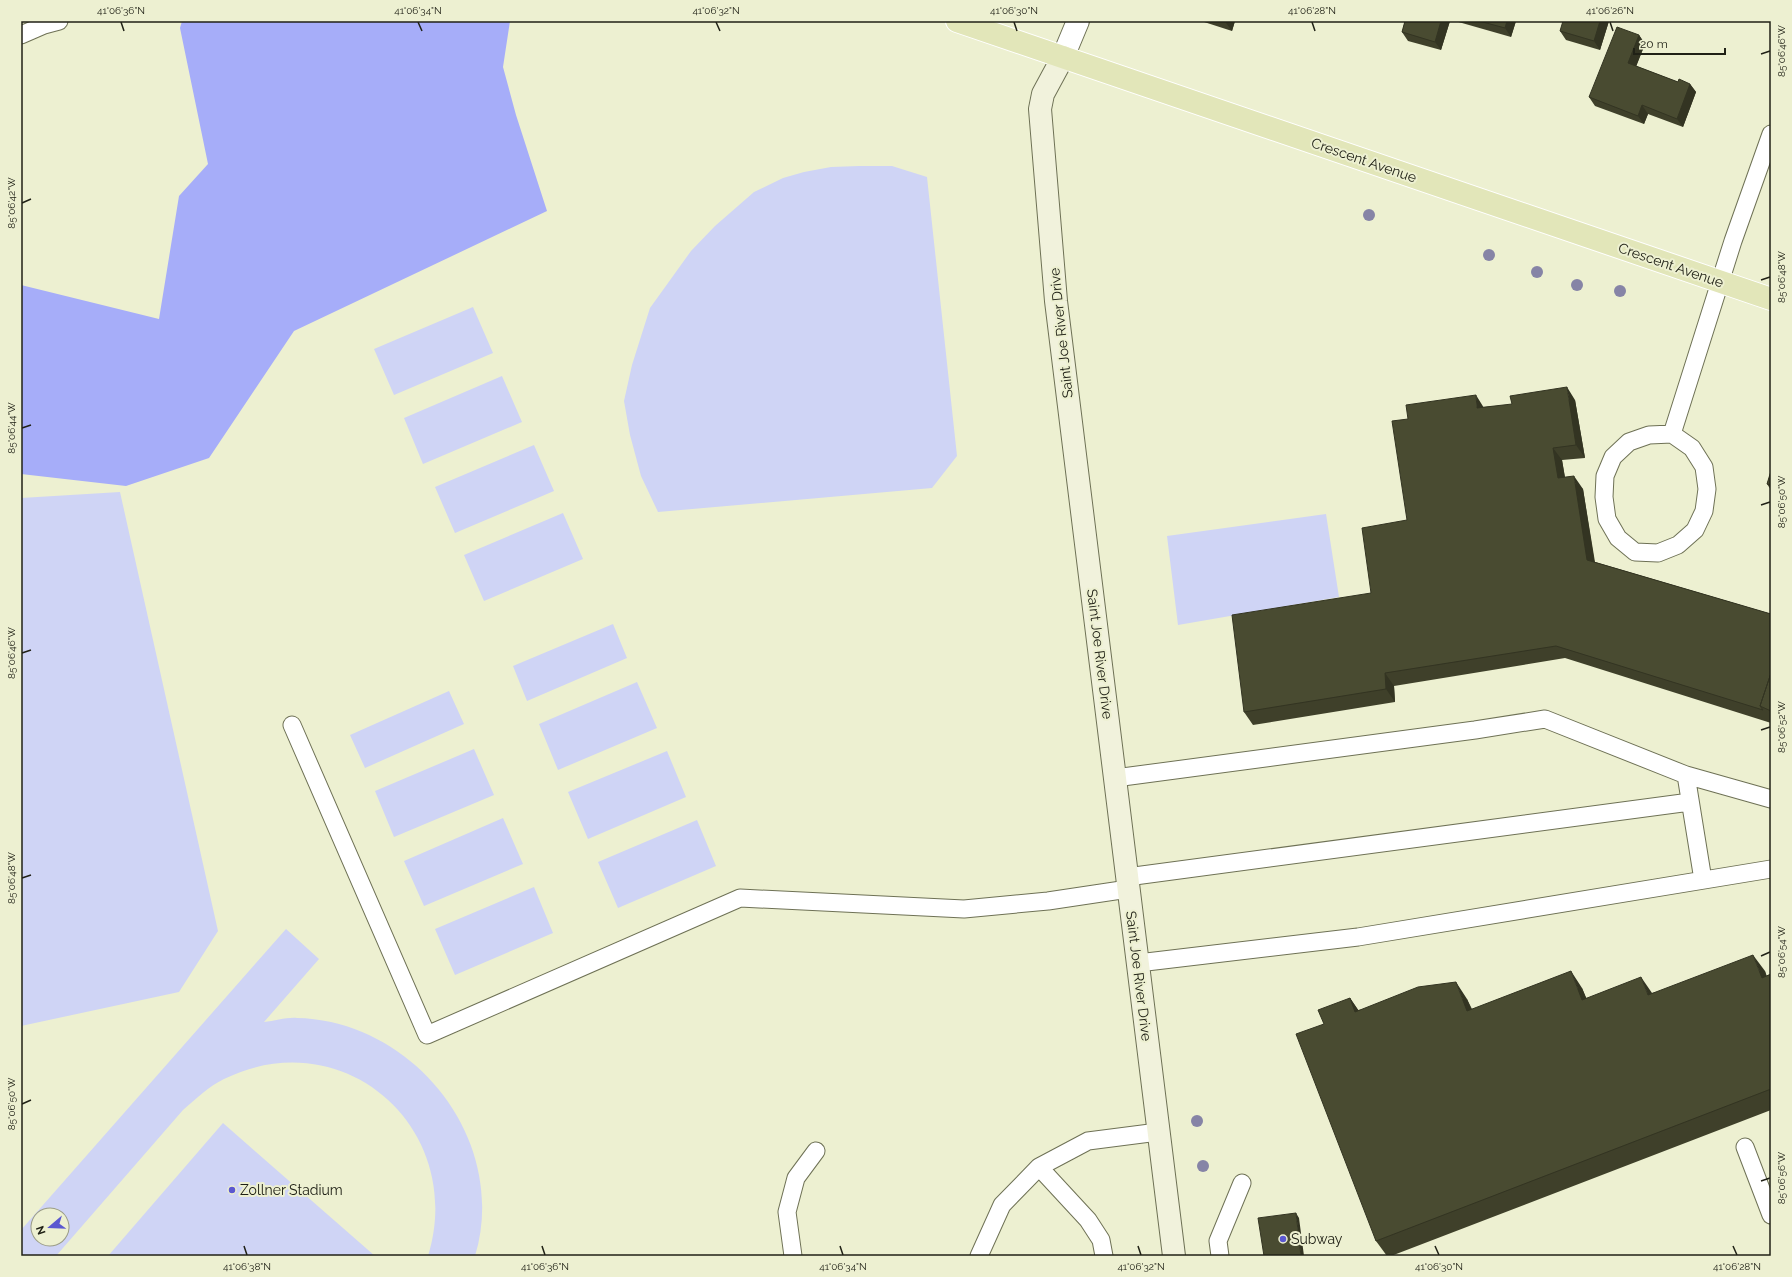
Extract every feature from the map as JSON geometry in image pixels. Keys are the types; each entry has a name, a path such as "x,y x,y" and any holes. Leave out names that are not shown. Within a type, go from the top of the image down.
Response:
{"main road":[{"name":"Crescent Avenue","path":"957,21 1771,299"},
{"name":"Saint Joe River Drive","path":"1063,57 1043,94 1040,109 1056,301 1174,1256"}],"street":[{"path":"1063,57 1078,21"}],"lane":[{"path":"21,35 44,25 58,21"},
{"path":"1672,434 1733,241 1771,134"},
{"path":"1672,434 1692,448 1704,467 1707,489 1704,511 1696,530 1678,545 1658,553 1635,552 1618,538 1607,519 1604,498 1605,476 1613,457 1629,442 1649,435 1672,434"},
{"path":"1115,778 1475,730 1545,719 1686,775 1771,799"},
{"path":"292,725 427,1035 740,898 964,909 1048,901 1128,883 1690,802"},
{"path":"1686,775 1703,880"},
{"path":"1138,963 1358,937 1771,869"},
{"path":"979,1256 1002,1205 1039,1167 1088,1141 1158,1132"},
{"path":"1745,1147 1771,1215"},
{"path":"793,1256 787,1212 796,1178 816,1151"},
{"path":"1039,1167 1088,1220 1101,1240 1104,1256"},
{"path":"1220,1256 1218,1241 1242,1183"}],"shaded area":[{"path":"182,21 510,21 503,67 516,115 547,211 294,331 209,458 126,486 21,474 21,285 159,319 179,196 208,164 180,28"},
{"path":"892,166 927,177 957,456 932,488 658,512 641,476 630,435 624,401 632,365 650,308 691,251 715,226 754,192 783,178 804,172 831,167"},
{"path":"473,307 493,353 394,395 374,349"},
{"path":"502,376 522,422 423,464 404,418"},
{"path":"534,445 554,491 455,533 435,487"},
{"path":"120,492 218,931 179,992 21,1026 21,498"},
{"path":"563,513 583,559 484,601 464,555"},
{"path":"1326,514 1339,597 1178,625 1167,536"},
{"path":"613,624 627,658 527,701 513,666"},
{"path":"637,682 657,728 558,770 539,724"},
{"path":"449,691 464,724 365,768 350,735"},
{"path":"474,749 494,795 394,837 375,791"},
{"path":"667,751 686,797 588,839 568,792"},
{"path":"503,818 523,864 424,906 404,861"},
{"path":"697,820 716,866 618,908 598,862"},
{"path":"534,887 553,933 455,975 435,929"},
{"path":"286,929 319,959 264,1022 293,1018 310,1019 331,1022 368,1034 401,1054 430,1079 453,1109 470,1143 480,1179 482,1217 475,1256 428,1256 435,1210 429,1166 412,1129 386,1098 352,1076 312,1064 269,1064 218,1082 183,1110 70,1240 70,1207 41,1207"},
{"name":"Zollner Stadium","path":"223,1123 375,1256 108,1256"},
{"path":"30,1220 30,1247 64,1247 56,1256 21,1256 21,1230"}],"building":[{"path":"1405,21 1441,21 1435,42 1402,32"},
{"path":"1479,21 1507,21 1505,28"},
{"path":"1563,21 1600,21 1594,41 1560,31"},
{"path":"1617,27 1639,35 1628,63 1678,82 1679,79 1690,84 1677,119 1642,105 1638,116 1589,97"},
{"path":"1567,387 1576,445 1553,448 1558,478 1574,476 1587,560 1771,614 1771,673 1760,706 1763,710 1556,646 1385,673 1386,689 1244,712 1232,615 1371,593 1362,528 1407,520 1392,421 1408,419 1406,405 1476,395 1477,408 1512,404 1510,396"},
{"path":"1771,471 1771,485 1767,484"},
{"path":"1771,673 1771,711 1760,706"},
{"path":"1753,955 1762,978 1771,974 1771,1089 1376,1241 1296,1034 1324,1024 1318,1010 1350,998 1355,1012 1418,987 1456,982 1467,1011 1571,971 1582,1000 1641,977 1648,995"},
{"name":"Subway","path":"1296,1213 1301,1256 1264,1256 1258,1218"}],"place":[{"name":"Zollner Stadium","path":"232,1190"},
{"name":"Subway","path":"1283,1239"}]}
